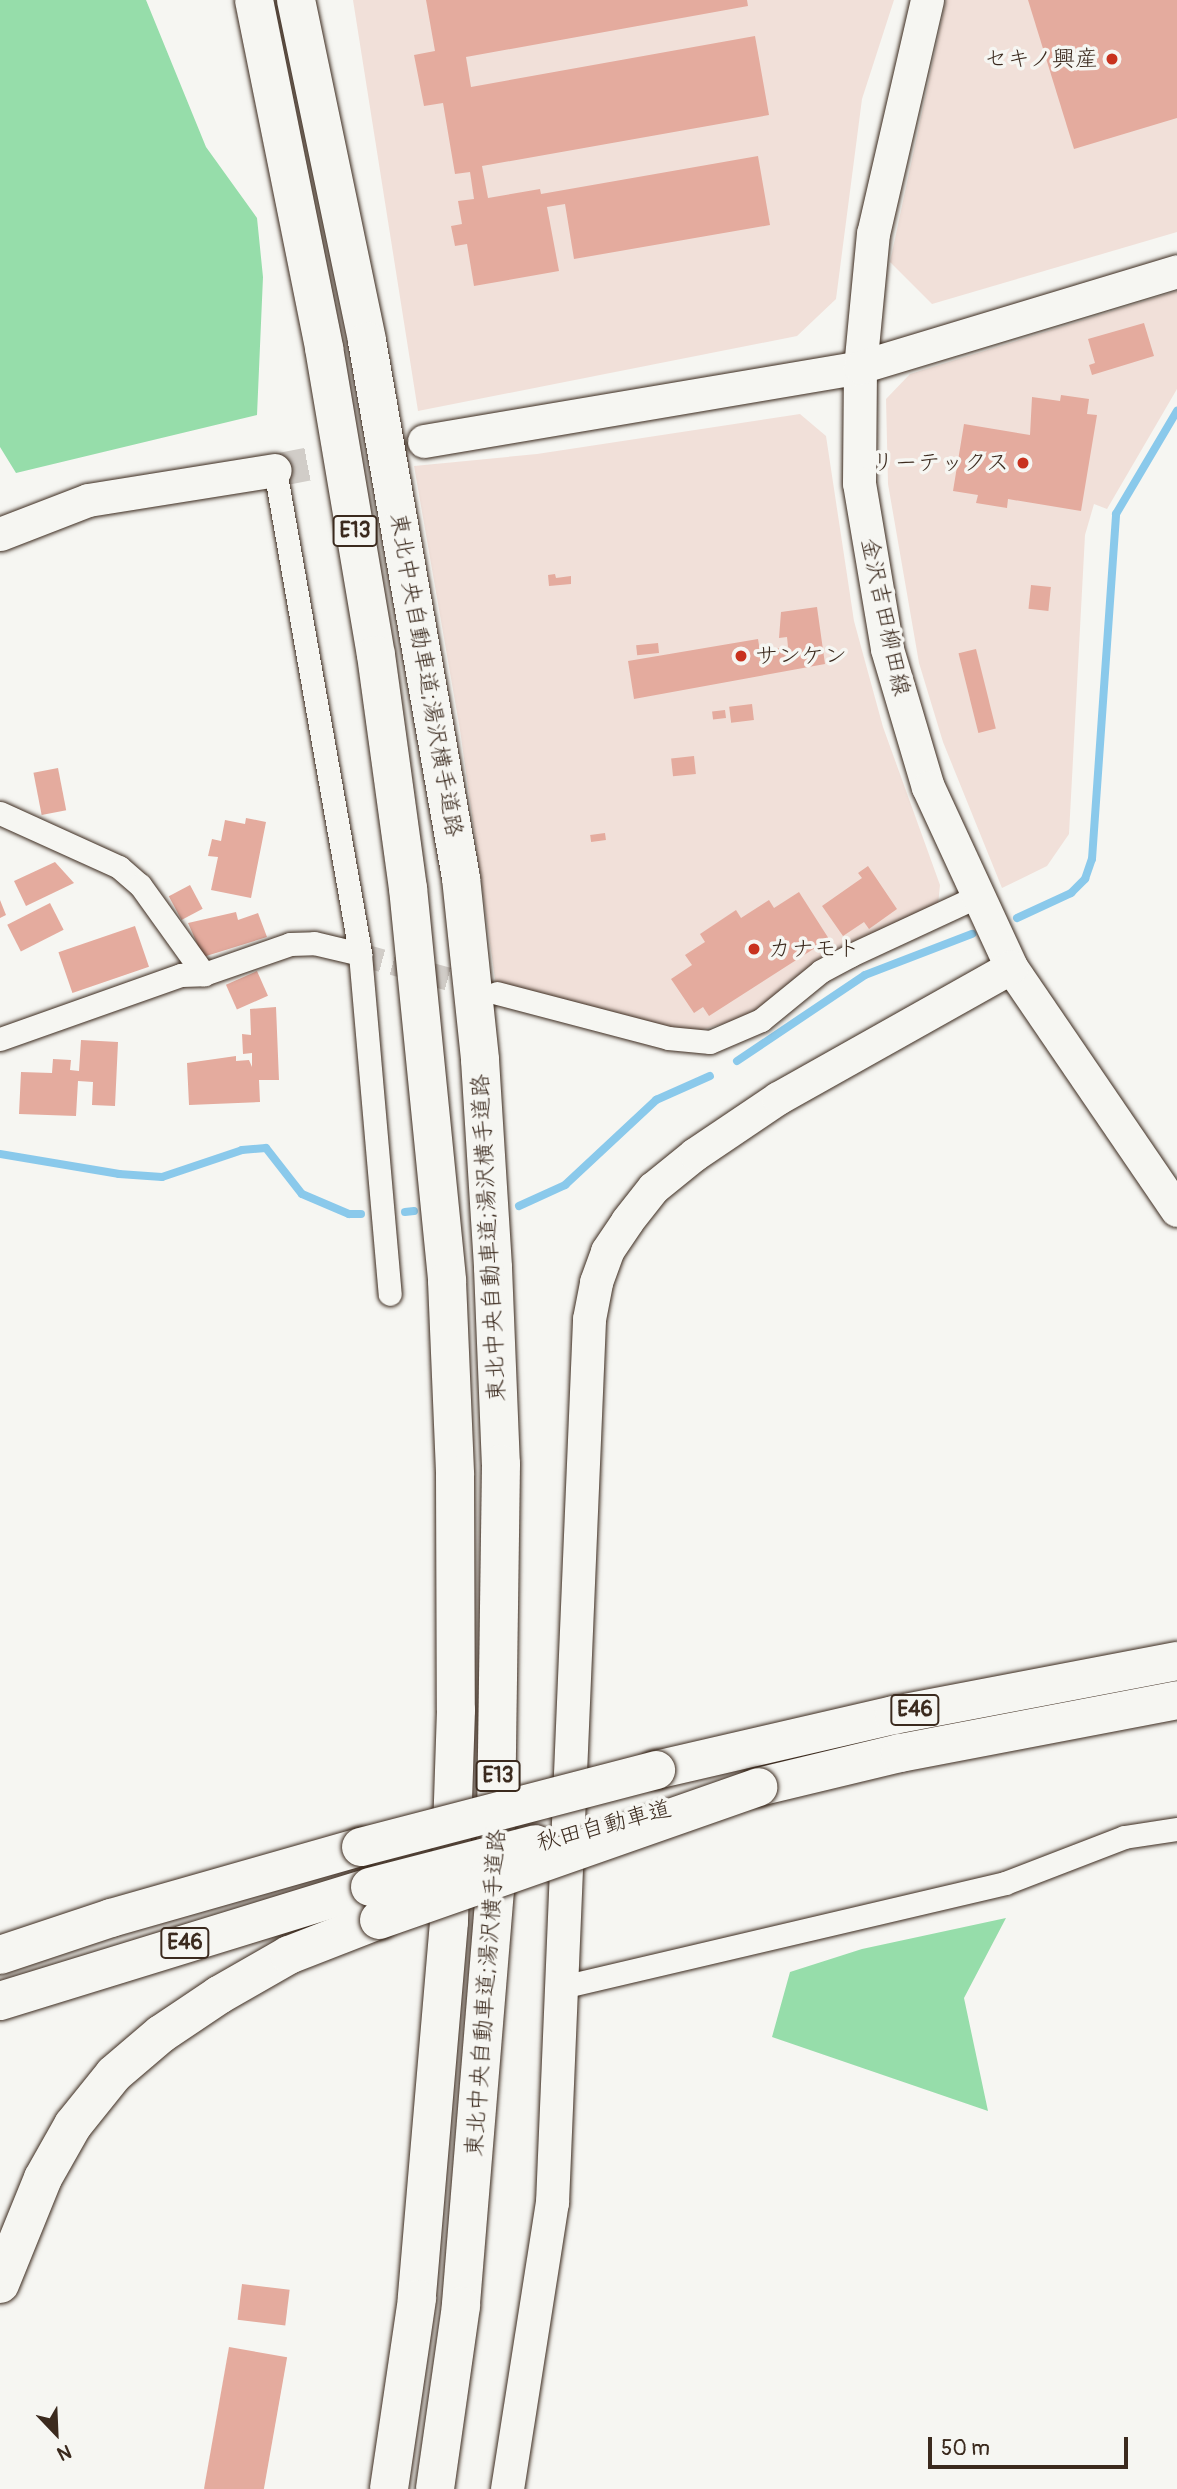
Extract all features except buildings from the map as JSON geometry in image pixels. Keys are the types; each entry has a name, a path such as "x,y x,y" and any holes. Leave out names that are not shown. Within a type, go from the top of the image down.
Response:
{"highway":[{"name":"東北中央自動車道;湯沢横手道路","path":"254,0 324,348 376,655 408,887 447,1281 455,1475 456,1710 449,1922 417,2300 388,2489"},
{"name":"東北中央自動車道;湯沢横手道路","path":"296,0 367,341 459,864 480,1060 493,1268 501,1464 495,1890 461,2306 435,2489"},
{"name":"秋田自動車道","path":"0,1955 111,1918 361,1847 656,1770 894,1715 1177,1661"},
{"name":"E46","path":"0,2001 375,1904 758,1787 900,1753 1177,1700"},
{"path":"0,1941 179,1887 361,1847"},
{"path":"0,2284 43,2178 73,2125 114,2074 161,2034 219,1995 375,1904"}],"street":[{"name":"金沢吉田柳田線","path":"927,0 873,233 860,367 859,483 887,649 929,787 1011,967 1177,1210"},
{"path":"424,441 860,367 1177,271"},
{"path":"0,534 88,500 275,470 360,954 390,1294"},
{"path":"0,813 119,867 141,885 204,974"},
{"path":"497,993 668,1038 710,1042 761,1020 841,960 980,895"},
{"path":"0,1039 181,975 204,974 290,944 314,943 360,954"},
{"path":"507,2489 552,2203 589,1319 607,1251 653,1188 695,1154 778,1098 1011,967"},
{"path":"562,1987 1005,1883 1124,1837 1177,1829"}],"shaded area":[{"path":"353,0 894,0 862,99 836,299 797,336 418,411"},
{"path":"946,0 1177,0 1177,232 932,304 890,262"},
{"path":"1177,291 1177,389 1107,509 1094,504 1085,535 1069,834 1047,866 1002,888 943,742 919,663 888,484 886,399 910,374"},
{"path":"800,414 826,436 854,621 883,727 940,885 938,905 760,1013 687,1034 496,986 460,730 414,466 537,454"}],"green space":[{"path":"0,0 146,0 206,147 257,218 263,277 257,415 16,473 0,447"},
{"path":"1006,1918 964,1998 988,2111 772,2037 790,1972 862,1949"}],"waterway":[{"path":"1017,918 1071,893 1085,879 1092,859 1116,514 1177,411"},
{"path":"737,1061 865,975 972,934"},
{"path":"519,1206 565,1185 656,1100 710,1076"},
{"path":"0,1154 119,1174 162,1177 242,1150 266,1148 302,1194 349,1214 361,1214"},
{"path":"405,1212 414,1211"}],"tunnel":[{"path":"275,470 424,441"},
{"path":"360,954 482,988"}],"place":[{"name":"セキノ興産","path":"1112,59"},
{"name":"リーテックス","path":"1023,463"},
{"name":"サンケン","path":"741,656"},
{"name":"カナモト","path":"754,949"}]}
